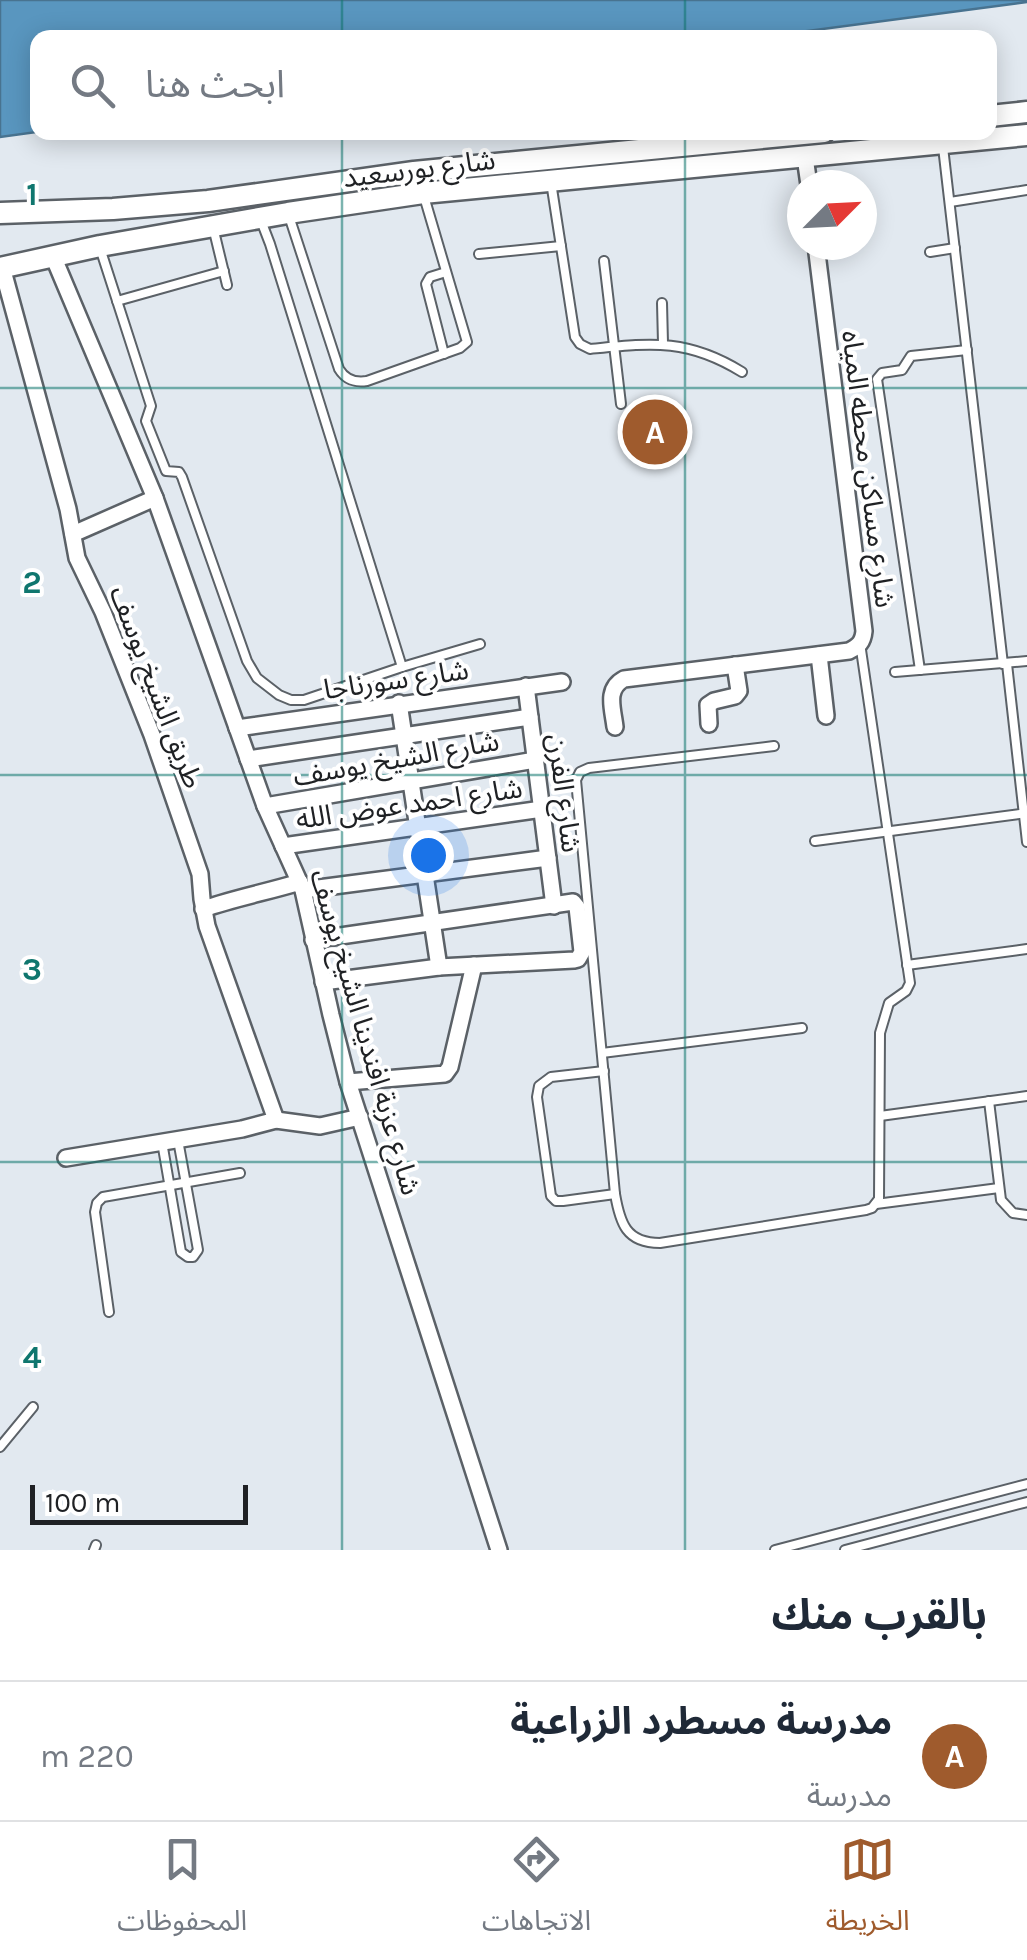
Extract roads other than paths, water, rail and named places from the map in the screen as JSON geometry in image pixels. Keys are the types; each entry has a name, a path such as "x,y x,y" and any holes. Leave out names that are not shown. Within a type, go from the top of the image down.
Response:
{"main road":[{"path":"997,115 1027,112"},
{"name":"شارع بورسعيد","path":"997,138 1027,135"},
{"name":"شارع بورسعيد","path":"0,213 208,201 414,172 742,140"},
{"name":"شارع بورسعيد","path":"1,268 100,246 423,193 980,140"}],"street":[{"path":"805,157 806,170"},
{"name":"شارع عزبة افندينا الشيخ يوسف","path":"53,256 155,498 265,806 301,886 348,1082 499,1550"},
{"name":"شارع مساكن محطه المياه","path":"615,726 611,695 619,681 849,651 860,644 864,630 818,260"},
{"name":"طريق الشيخ يوسف","path":"1,268 78,558 152,734 200,874 203,909 276,1120"},
{"path":"72,534 155,498"},
{"path":"820,654 826,716"},
{"path":"709,724 710,702 735,696 739,691 735,666"},
{"name":"شارع سورناجا","path":"237,728 562,682"},
{"name":"شارع الفرن","path":"526,686 554,906"},
{"path":"399,704 440,967"},
{"path":"248,759 530,717"},
{"name":"شارع الشيخ يوسف","path":"265,806 535,760"},
{"name":"شارع احمد عوض الله","path":"283,846 542,809"},
{"path":"203,909 235,898 301,886 548,858"},
{"path":"313,940 576,904 582,952 578,959 440,967 324,982"},
{"path":"348,1082 445,1074 450,1067 474,965"},
{"path":"66,1158 276,1120 320,1126 360,1117"}],"lane":[{"path":"942,144 1027,842"},
{"path":"551,181 577,341 584,348 663,343 704,353 742,372"},
{"path":"950,202 1027,190"},
{"path":"288,213 337,364 353,381 367,382 463,347 466,342 423,193"},
{"path":"260,218 402,667"},
{"path":"213,227 227,285"},
{"path":"100,246 151,406 146,421 166,471 181,474 252,673 279,695 304,700 480,644"},
{"path":"479,254 561,246"},
{"path":"930,252 955,248"},
{"path":"604,261 621,404"},
{"path":"117,301 224,271"},
{"path":"444,354 426,284 430,277 446,272"},
{"path":"662,302 663,343"},
{"path":"920,670 877,379 882,372 902,370 911,356 967,350"},
{"path":"860,644 908,988 889,1003 882,1020 880,1194 876,1204"},
{"path":"894,672 1027,662"},
{"path":"774,746 588,768 575,784 618,1214 625,1228 652,1243 866,1210 876,1204 999,1188"},
{"path":"815,841 1025,814"},
{"path":"907,965 1027,949"},
{"path":"602,1053 802,1028"},
{"path":"604,1070 546,1079 537,1096 551,1196 563,1202 616,1194"},
{"path":"880,1116 1027,1096"},
{"path":"989,1101 1001,1200 1013,1212 1027,1215"},
{"path":"170,1141 186,1183 198,1250 193,1256 181,1252 170,1186 170,1141"},
{"path":"109,1312 97,1203 103,1197 240,1174"},
{"path":"175,1216 191,1213"},
{"path":"0,1447 32,1407"},
{"path":"774,1550 1027,1484"},
{"path":"960,1501 963,1518"},
{"path":"844,1550 1027,1502"},
{"path":"856,1528 860,1546"}],"water":[{"path":"0,0 1027,0 815,30 30,30 30,133 0,137"}],"place":[{"name":"مدرسة مسطرد الزراعية","path":"655,432"}]}
